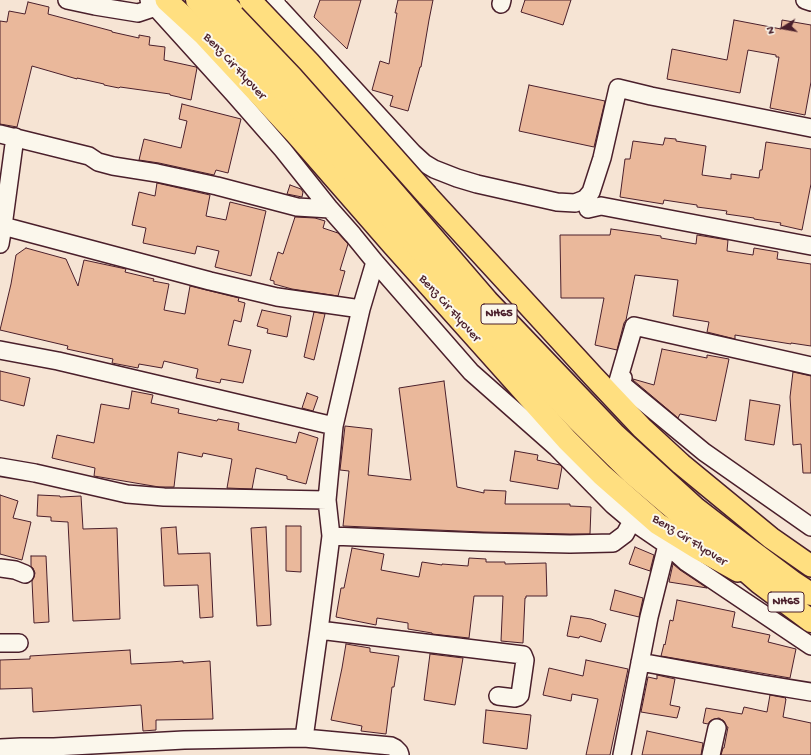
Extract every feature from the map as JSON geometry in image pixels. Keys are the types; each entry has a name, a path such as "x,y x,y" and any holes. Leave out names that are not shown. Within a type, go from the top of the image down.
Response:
{"highway":[{"name":"NH65","path":"197,0 297,106 407,235 491,329 578,420 631,472 760,583 811,621"},
{"name":"NH65","path":"221,0 313,99 487,302 614,434 696,509 737,541 811,594"}],"main road":[{"path":"250,0 309,62 427,195 642,428 681,464 771,538 811,566"},
{"name":"Benz Cir Flyover","path":"157,2 204,35 296,134 356,204 567,440 602,476 658,524 697,548 760,583"}],"street":[{"path":"67,0 138,13 157,2 283,150 330,209 471,372 557,448 632,521 667,545 686,562 811,646"},
{"path":"805,0 811,2"},
{"path":"269,51 277,22 278,13 275,1"},
{"path":"275,1 413,153 424,163 434,169 452,176 482,185 557,202 575,202 585,200 591,192 602,158 618,88 811,128"},
{"path":"0,244 3,226 7,136 89,156 98,162 113,166 157,173 217,186 297,207 330,209"},
{"path":"588,209 601,206 811,246"},
{"path":"3,226 210,281 277,297 361,309"},
{"path":"304,738 331,536 327,500 334,426 361,309 375,262"},
{"path":"811,366 634,326 620,380 704,452 811,527"},
{"path":"0,350 58,361 334,426"},
{"path":"0,467 127,494 164,498 327,500"},
{"path":"331,536 483,542 570,544 613,543 625,534 632,521"},
{"path":"622,755 649,617 667,545"},
{"path":"0,568 15,570 25,574"},
{"path":"319,630 523,655 525,660 520,695 515,698 498,696"},
{"path":"0,643 19,644"},
{"path":"640,662 811,692"},
{"path":"711,755 717,728"},
{"path":"0,748 54,751 184,748 304,738 391,746 399,752 400,755"}],"building":[{"path":"320,0 361,0 347,49 314,17"},
{"path":"398,0 433,0 421,67 408,111 390,106 393,96 372,90 380,61 389,64"},
{"path":"525,0 571,0 563,25 521,12"},
{"path":"28,2 49,7 48,14 112,32 139,38 139,35 150,37 149,45 165,47 164,60 197,68 191,100 170,94 104,85 32,66 17,127 0,124 0,21 7,22 9,11 25,14"},
{"path":"734,20 781,29 782,20 811,25 811,82 805,115 770,108 779,57 776,57 776,55 748,50 740,93 667,79 672,49 727,60"},
{"path":"529,85 605,101 594,147 519,131"},
{"path":"182,104 241,119 228,173 216,170 214,175 139,160 144,139 181,148 187,121 179,119"},
{"path":"665,138 706,146 702,175 731,179 731,174 759,178 760,170 762,170 766,142 811,149 811,184 802,230 780,225 781,223 726,214 727,211 697,207 697,205 664,200 663,204 620,197 625,159 630,159 633,141 663,145"},
{"path":"157,183 210,195 206,216 226,220 230,202 266,211 251,276 215,267 219,251 197,246 195,254 143,243 146,228 132,225 139,192 155,196"},
{"path":"290,185 301,189 303,192 302,197 287,194"},
{"path":"295,217 315,218 325,221 323,228 338,233 348,244 340,270 345,271 338,296 292,289 274,284 274,281 270,280 278,252 283,254"},
{"path":"611,229 661,236 661,238 696,244 697,235 728,240 727,251 753,255 754,248 778,252 777,259 811,264 811,346 735,335 735,339 707,332 709,322 673,316 678,280 635,275 626,320 617,350 595,345 604,298 561,298 560,235 610,235"},
{"path":"26,248 66,259 78,286 84,260 126,269 125,272 154,279 153,281 169,284 164,310 185,314 190,286 239,298 238,301 245,303 241,322 234,320 228,345 251,350 243,383 221,379 220,383 196,378 198,369 164,361 162,368 139,364 138,368 112,363 113,359 67,349 68,346 0,330 16,255"},
{"path":"262,310 291,316 287,337 267,333 268,329 257,326"},
{"path":"314,312 325,314 314,360 304,357"},
{"path":"662,349 707,358 707,355 729,359 716,421 680,414 678,418 633,380 654,385"},
{"path":"0,371 30,378 24,406 0,400"},
{"path":"793,372 811,376 811,473 803,473 801,444 793,445 790,397"},
{"path":"444,381 457,487 484,493 484,490 506,491 505,504 570,504 570,506 591,507 590,534 483,532 343,526 349,471 340,470 345,426 372,429 368,475 411,480 399,388"},
{"path":"132,391 153,395 151,403 179,409 178,413 217,421 218,419 239,423 238,430 296,443 299,432 318,438 306,484 287,479 287,476 256,468 252,489 227,488 232,459 203,453 202,457 178,452 174,487 159,487 94,476 95,468 52,458 57,435 94,443 101,404 129,409"},
{"path":"307,393 318,397 313,411 302,408"},
{"path":"750,400 780,405 774,445 745,440"},
{"path":"515,451 538,455 537,460 560,465 562,467 558,489 510,481"},
{"path":"0,495 18,501 13,518 31,522 22,560 0,554"},
{"path":"38,495 60,497 81,496 83,529 117,528 120,619 73,621 68,522 51,521 51,517 37,516"},
{"path":"286,526 301,526 301,572 286,571"},
{"path":"176,527 178,554 210,553 213,617 200,618 198,585 164,586 161,528"},
{"path":"266,527 271,625 257,626 251,528"},
{"path":"635,547 654,555 650,571 629,564"},
{"path":"352,548 384,554 381,570 419,577 422,562 442,565 468,566 469,558 486,559 486,562 505,562 505,564 546,563 547,596 526,596 523,643 501,641 503,596 474,596 469,638 432,634 408,629 408,623 377,618 376,625 336,617 341,588 344,588"},
{"path":"31,556 46,556 49,622 34,623 32,581 35,573 31,567"},
{"path":"673,564 680,570 707,588 669,582"},
{"path":"615,590 643,598 639,617 610,610"},
{"path":"677,600 735,612 732,627 770,635 768,642 796,649 790,678 661,656 664,644 665,645 670,620 673,621"},
{"path":"571,616 591,619 606,624 601,642 580,636 579,638 567,636"},
{"path":"346,644 370,648 370,652 399,656 394,687 392,687 386,734 361,731 362,726 331,720"},
{"path":"130,650 131,664 210,661 213,719 156,720 156,730 143,731 141,705 33,712 32,688 0,689 0,660 30,659 30,656"},
{"path":"430,654 463,658 455,705 424,700"},
{"path":"586,660 628,669 610,755 586,755 598,699 572,694 571,701 543,695 549,668 583,676"},
{"path":"657,675 675,679 670,705 680,707 677,718 641,712 648,677 657,679"},
{"path":"770,695 786,698 783,717 811,723 811,755 721,755 724,748 728,727 724,721 719,718 710,721 708,724 703,723 706,708 742,714 744,707 767,712"},
{"path":"486,710 531,715 527,749 483,743"},
{"path":"647,731 703,743 701,755 642,755"}]}
